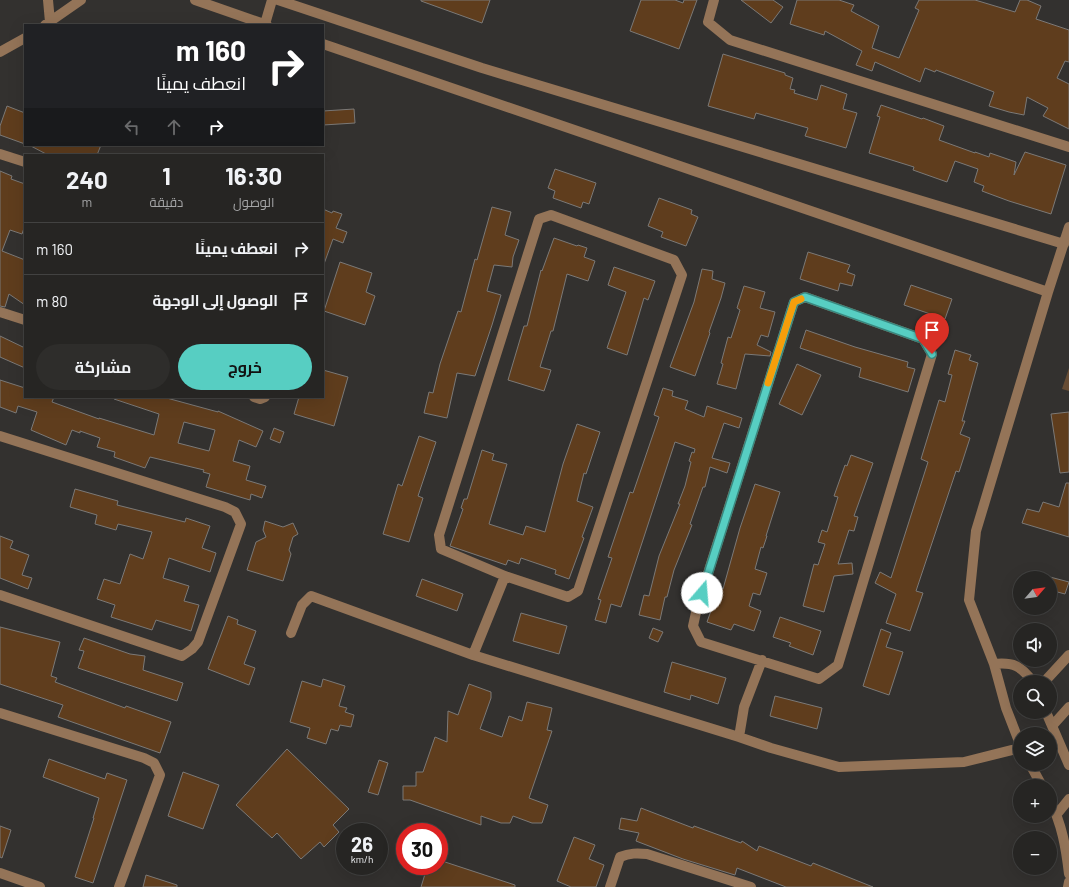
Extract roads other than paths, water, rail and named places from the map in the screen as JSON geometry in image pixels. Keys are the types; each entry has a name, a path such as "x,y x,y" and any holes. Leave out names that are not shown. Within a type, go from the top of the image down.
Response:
{"street":[{"path":"48,0 48,23"},
{"path":"48,23 81,0"},
{"path":"195,0 263,24"},
{"path":"266,24 272,0"},
{"path":"278,0 482,68 1064,244"},
{"path":"714,0 708,22 730,40 1069,147"},
{"path":"0,52 24,39"},
{"path":"324,44 1048,292"},
{"path":"0,154 24,162"},
{"path":"551,215 674,260 682,276 578,592 568,597 505,576 441,549 439,534 538,219 551,215"},
{"path":"1013,727 1006,708 994,664 970,600 976,531 1048,292 1069,228"},
{"path":"805,297 923,339 932,354 838,665 819,679 762,660 701,642 693,626 697,608 794,302 805,297"},
{"path":"0,312 24,320"},
{"path":"0,436 225,507 234,512 241,524 198,642 186,655 182,656 0,595"},
{"path":"473,655 505,576"},
{"path":"291,633 302,605 311,596 473,655 771,748 840,767 964,762 1013,750"},
{"path":"1051,675 1069,655"},
{"path":"739,737 744,708 762,660"},
{"path":"994,664 1007,663 1015,665 1026,675"},
{"path":"1052,726 1069,707"},
{"path":"0,713 144,758 154,763 160,775 120,887"},
{"path":"1049,719 1069,765"},
{"path":"1069,799 1057,814 1065,845 1069,874"},
{"path":"610,887 620,857 638,853 647,854 751,887"},
{"path":"0,873 40,887"},
{"path":"1068,887 1069,882"}]}
